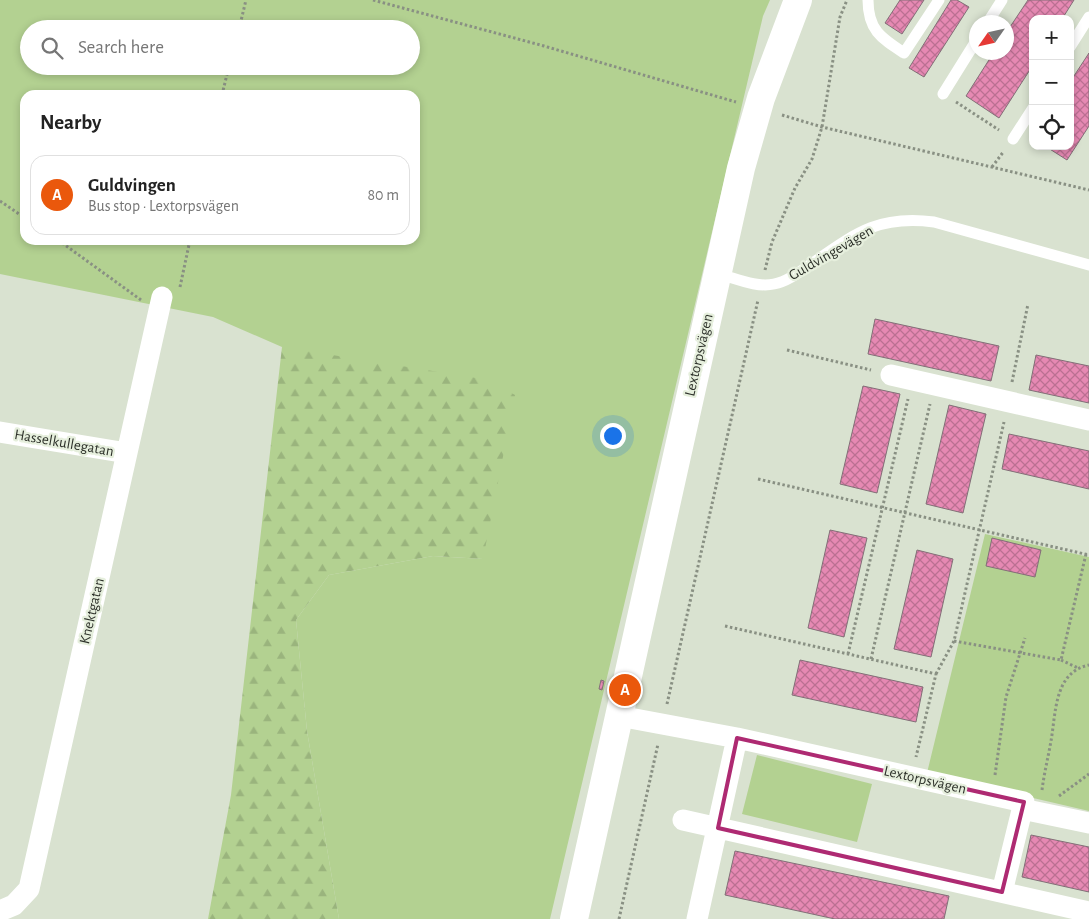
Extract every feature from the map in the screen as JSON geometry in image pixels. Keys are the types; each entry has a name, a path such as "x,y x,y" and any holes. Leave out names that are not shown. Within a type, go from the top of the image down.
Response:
{"street":[{"name":"Lextorpsvägen","path":"574,919 741,168 761,98 798,0"},
{"name":"Knektgatan","path":"0,911 14,905 29,890 160,307"},
{"path":"891,375 1089,420"},
{"name":"Hasselkullegatan","path":"0,432 127,453"},
{"name":"Lextorpsvägen","path":"619,716 737,738 1024,802 1022,809"},
{"path":"701,918 737,738"},
{"path":"1002,892 1022,809 1089,823"},
{"path":"683,820 1089,912"}],"lane":[{"path":"868,0 870,18 880,37 904,53 939,0"},
{"path":"992,15 1002,0"},
{"path":"1074,41 1089,17"},
{"path":"943,94 969,51"},
{"path":"1013,139 1029,114"},
{"name":"Guldvingevägen","path":"718,274 761,285 774,284 788,279 848,239 869,228 895,220 908,219 934,222 1089,265"}],"path":[{"path":"241,20 246,0"},
{"path":"373,0 544,46 736,102"},
{"path":"619,919 761,285 772,242 795,188 812,159 822,127 840,17 846,0"},
{"path":"223,90 228,75"},
{"path":"943,94 1013,139 992,167"},
{"path":"782,115 822,127 1089,190"},
{"path":"0,201 20,215"},
{"path":"65,245 136,295 160,307 180,288 189,245"},
{"path":"911,777 936,674 954,641 1009,402 1028,304"},
{"path":"787,350 891,375"},
{"path":"848,654 912,380"},
{"path":"871,659 935,385"},
{"path":"758,479 1088,555 1061,660"},
{"path":"725,626 936,674"},
{"path":"992,795 1006,697 1025,638"},
{"path":"954,641 1061,660 1078,668"},
{"path":"1044,814 1042,790 1059,693 1068,675 1078,668 1089,665"},
{"path":"1044,814 1062,793 1089,774"}],"highlighted area":[{"path":"737,738 1024,802 1002,892 718,828"}],"green space":[{"path":"0,0 770,0 763,16 550,919 339,919 307,731 296,620 329,575 433,556 483,559 282,347 213,317 0,274"},
{"path":"282,347 489,380 515,395 483,559 433,556 329,575 296,620 307,731 339,919 208,919 231,795"},
{"path":"985,534 1089,557 1089,811 927,773"},
{"path":"757,755 872,784 857,842 742,814"}],"building":[{"path":"900,0 924,0 902,34 885,23"},
{"path":"951,0 957,0 969,7 924,77 909,68"},
{"path":"1028,0 1074,0 1065,15 1029,15 1029,71 999,118 966,96 989,60 1014,60 1014,21"},
{"path":"1089,53 1089,126 1074,149 1074,105 1074,76"},
{"path":"1051,150 1073,150 1067,160"},
{"path":"875,319 999,346 991,381 868,354"},
{"path":"1036,355 1089,366 1089,403 1029,390"},
{"path":"863,386 900,394 877,493 840,484"},
{"path":"949,405 986,414 963,513 926,504"},
{"path":"1009,434 1089,451 1089,489 1002,469"},
{"path":"830,530 867,538 844,637 808,628"},
{"path":"992,538 1041,550 1035,577 986,566"},
{"path":"917,550 953,559 931,657 894,649"},
{"path":"800,660 923,687 916,722 792,695"},
{"path":"601,680 604,681 602,690 599,689"},
{"path":"1031,835 1089,847 1089,892 1022,877"},
{"path":"735,851 949,896 944,919 835,919 725,895"}],"place":[{"name":"Guldvingen","path":"625,690"}]}
